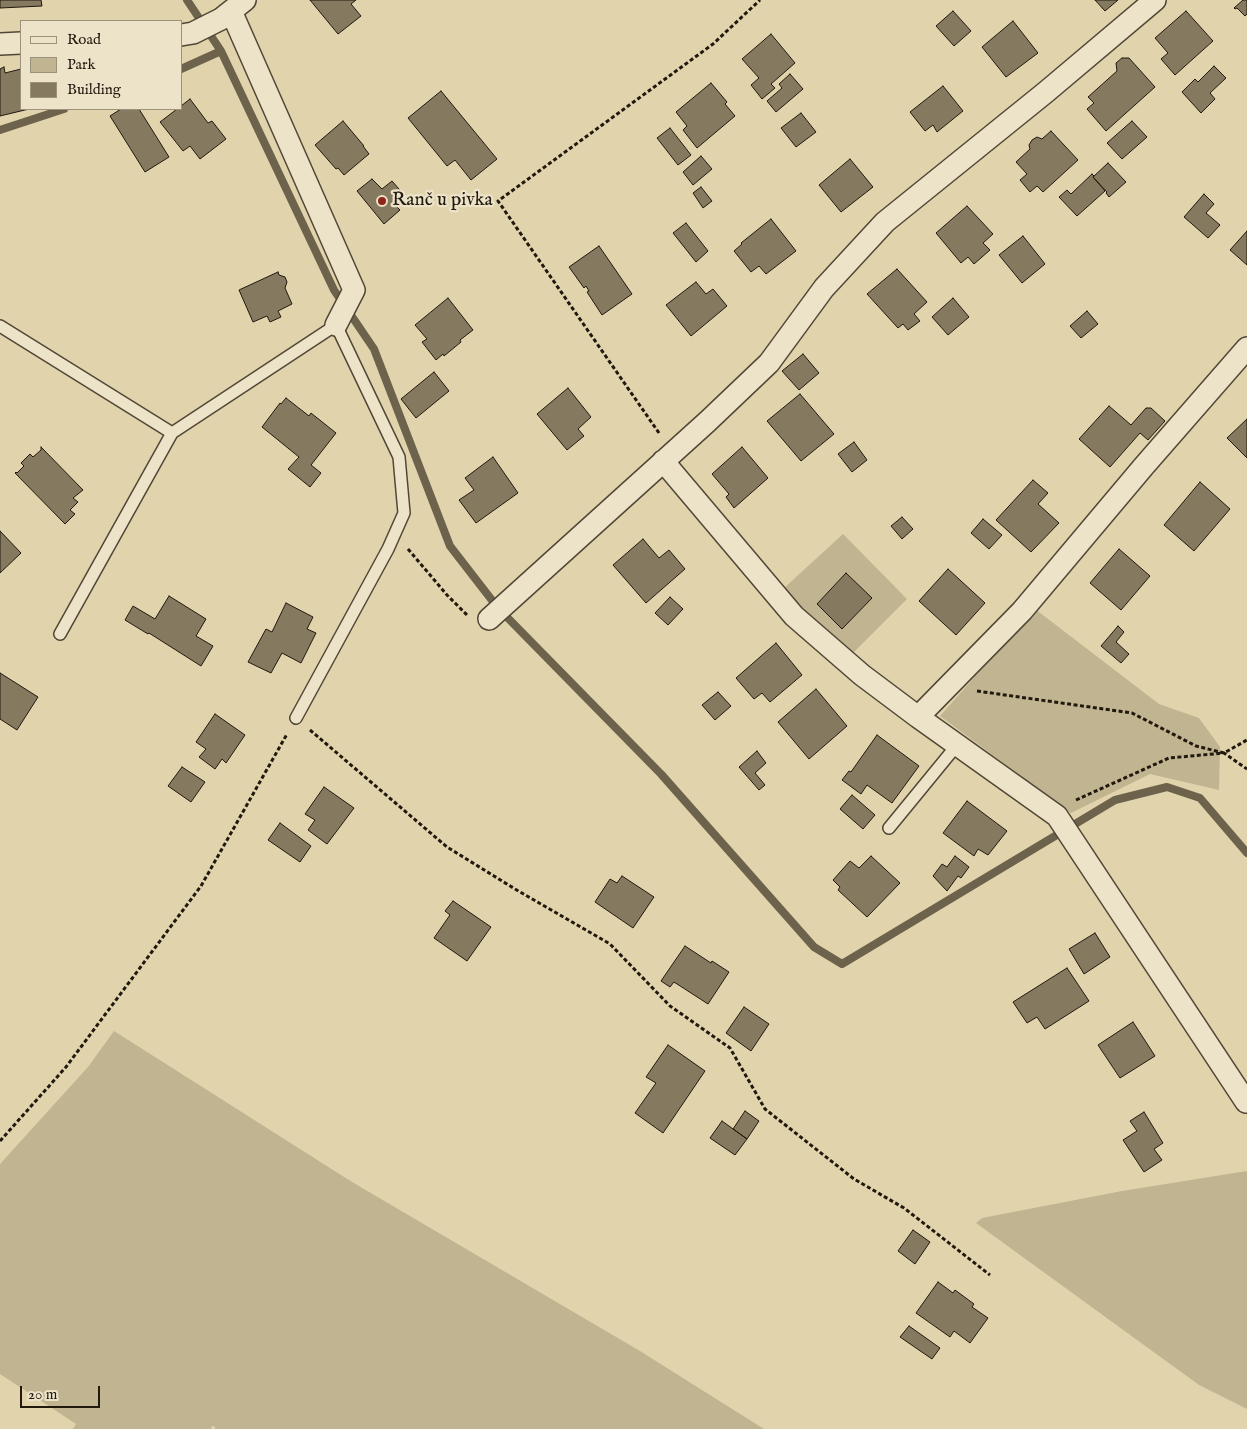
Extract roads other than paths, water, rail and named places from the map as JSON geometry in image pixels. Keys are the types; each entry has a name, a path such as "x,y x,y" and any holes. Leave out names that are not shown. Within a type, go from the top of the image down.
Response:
{"street":[{"path":"489,619 707,422 769,363 824,288 885,222 1046,92 1155,0"},
{"path":"187,34 232,10 354,290 336,325"},
{"path":"0,44 20,43"},
{"path":"918,717 946,686 1022,611 1144,466 1247,348"},
{"path":"668,456 794,616 862,675 1052,813 1246,1102"}],"lane":[{"path":"60,634 172,433 336,325 399,457 404,512 388,549 296,718"},
{"path":"0,326 172,433"},
{"path":"888,828 957,745"}],"waterway":[{"path":"187,0 221,51"},
{"path":"182,69 221,51 334,290 374,349 450,546 498,608 661,774 814,947 842,964 1115,800 1167,787 1200,798 1247,853"},
{"path":"0,130 61,110"}],"place":[{"name":"Ranč u pivka","path":"382,201"}]}
